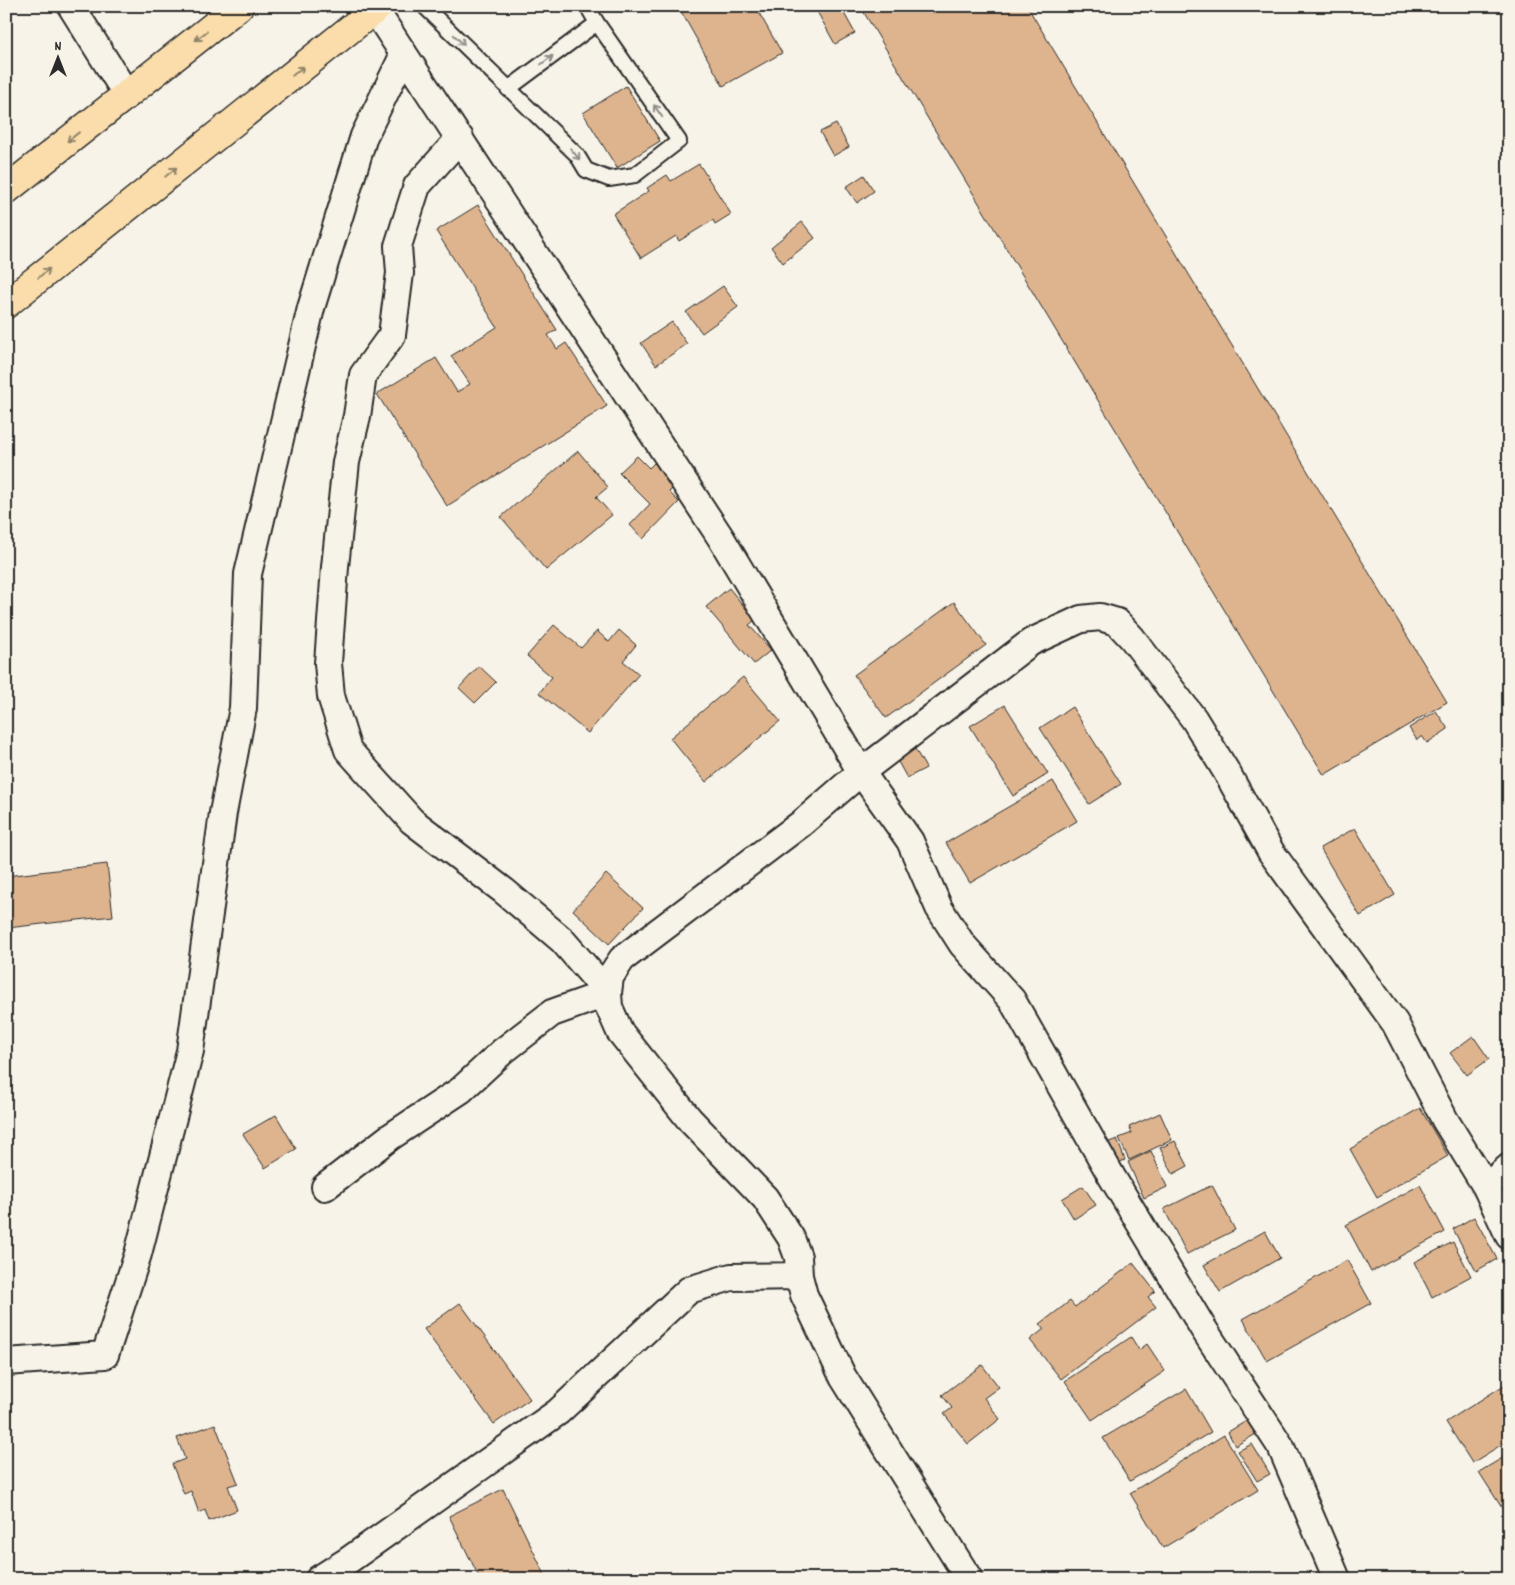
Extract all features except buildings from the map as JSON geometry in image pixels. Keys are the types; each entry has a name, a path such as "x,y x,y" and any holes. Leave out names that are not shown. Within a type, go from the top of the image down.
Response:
{"highway":[{"path":"6,190 239,6"},
{"path":"6,304 377,8"}],"street":[{"path":"70,6 127,95"},
{"path":"377,8 404,54 721,538 861,772 910,841 939,908 962,944 1012,1000 1112,1177 1203,1328 1281,1447 1337,1579"},
{"path":"6,1362 105,1355 138,1254 190,1051 223,813 243,708 248,574 311,308 364,136 404,54"},
{"path":"460,138 417,186 398,246 400,273 392,335 363,375 357,416 346,462 335,567 328,663 331,696 348,750 412,821 504,891 562,940 608,993"},
{"path":"969,1579 843,1377 804,1296 799,1276 798,1257 792,1238 765,1198 690,1120 620,1032 609,1007 608,993 610,977 622,959 802,824 861,772 1031,642 1081,619 1100,617 1116,622 1132,638 1194,719 1226,771 1270,852 1396,1024 1445,1120 1486,1187 1509,1236"},
{"path":"325,1187 390,1138 461,1090 503,1052 552,1013 608,993"},
{"path":"1486,1187 1509,1167"},
{"path":"319,1579 354,1557 558,1412 689,1290 731,1277 799,1276"}],"lane":[{"path":"424,6 577,155 586,170 609,179 635,175 679,141 596,23 587,6"},
{"path":"508,89 596,23"}]}
